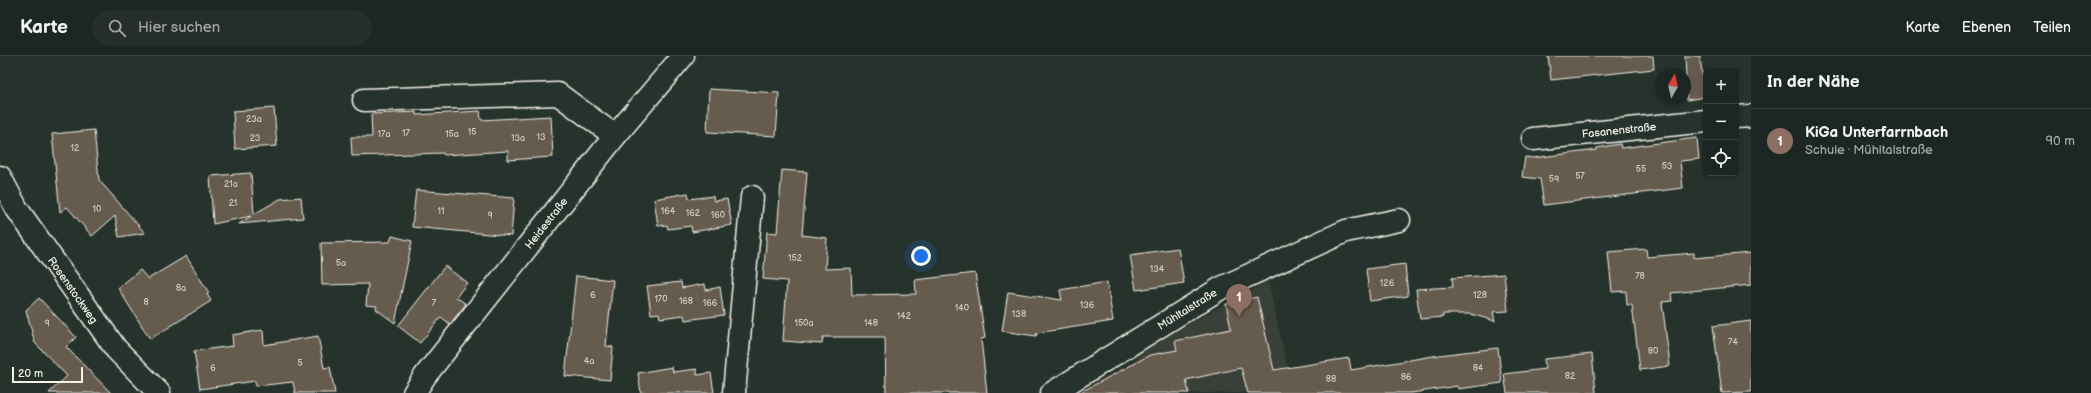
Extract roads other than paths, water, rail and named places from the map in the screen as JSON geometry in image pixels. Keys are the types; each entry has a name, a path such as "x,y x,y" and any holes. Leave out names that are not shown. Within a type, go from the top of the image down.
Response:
{"street":[{"name":"Heidestraße","path":"414,393 430,370 615,136 683,56"},
{"path":"364,100 558,94 615,136"},
{"path":"1739,117 1751,116"},
{"name":"Fasanenstraße","path":"1533,139 1703,120"},
{"name":"Rosenstockweg","path":"0,177 17,209 116,349 159,393"},
{"path":"734,393 752,197"},
{"name":"Mühltalstraße","path":"1052,393 1221,288 1346,231 1399,220"}],"place":[{"name":"KiGa Unterfarrnbach","path":"1239,317"}]}
